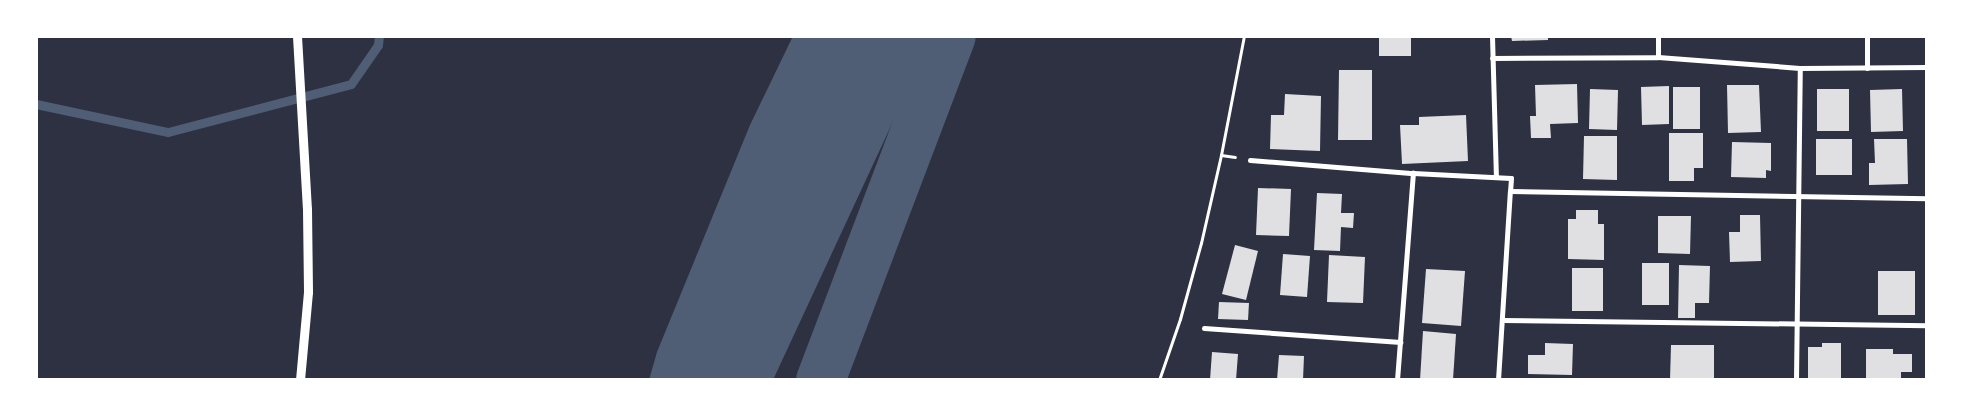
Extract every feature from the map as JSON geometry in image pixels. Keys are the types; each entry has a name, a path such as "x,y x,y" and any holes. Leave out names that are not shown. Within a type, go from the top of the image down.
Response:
{"street":[{"path":"297,36 307,209 308,292 300,380"},
{"path":"1492,36 1496,177"},
{"path":"1658,36 1658,58"},
{"path":"1867,36 1867,68"},
{"path":"1492,58 1658,58 1800,68 1927,67"},
{"path":"1796,380 1800,68"},
{"path":"1250,160 1413,173 1511,178 1498,380"},
{"path":"1398,380 1413,173"},
{"path":"1510,191 1927,198"},
{"path":"1502,320 1927,325"},
{"path":"1204,328 1401,342"}],"path":[{"path":"1159,380 1180,318 1201,243 1222,155 1244,36"}],"water":[{"path":"793,36 951,36 903,100 773,380 649,380 657,352 750,125"}],"building":[{"path":"1379,36 1411,36 1411,56 1379,56"},
{"path":"1511,36 1548,36 1548,40 1512,41"},
{"path":"1339,70 1372,70 1372,140 1338,140"},
{"path":"1577,84 1578,123 1550,124 1551,138 1531,138 1530,116 1536,116 1535,85"},
{"path":"1727,85 1759,85 1761,132 1728,133"},
{"path":"1669,86 1669,124 1642,125 1641,87"},
{"path":"1673,87 1700,87 1700,129 1673,129"},
{"path":"1590,89 1618,90 1617,130 1589,129"},
{"path":"1817,89 1849,89 1849,131 1817,131"},
{"path":"1902,89 1903,131 1871,132 1870,90"},
{"path":"1285,94 1321,96 1320,151 1270,149 1271,115 1284,115"},
{"path":"1466,115 1468,161 1402,164 1400,125 1419,125 1419,117"},
{"path":"1669,133 1703,133 1703,168 1694,168 1694,181 1669,181"},
{"path":"1584,136 1617,136 1617,180 1583,179"},
{"path":"1816,139 1852,139 1852,175 1816,175"},
{"path":"1874,139 1907,139 1908,184 1869,185 1869,163 1875,163"},
{"path":"1732,142 1771,143 1771,171 1766,170 1766,178 1731,177"},
{"path":"1258,188 1291,189 1289,236 1256,235"},
{"path":"1317,193 1342,194 1341,213 1354,213 1353,228 1341,227 1340,251 1314,250"},
{"path":"1576,210 1598,210 1598,224 1604,224 1604,260 1568,259 1568,219 1576,219"},
{"path":"1740,215 1760,215 1761,261 1730,262 1729,232 1740,232"},
{"path":"1658,216 1691,216 1690,254 1658,253"},
{"path":"1235,245 1258,251 1246,300 1222,294"},
{"path":"1283,254 1310,256 1307,297 1280,295"},
{"path":"1329,255 1365,257 1363,303 1327,302"},
{"path":"1642,263 1669,263 1669,305 1642,305"},
{"path":"1679,265 1710,266 1709,303 1695,303 1695,318 1678,318"},
{"path":"1572,268 1603,268 1603,311 1572,311"},
{"path":"1426,269 1465,271 1461,326 1422,323"},
{"path":"1878,271 1915,271 1915,315 1878,315"},
{"path":"1219,302 1249,303 1248,320 1218,319"},
{"path":"1423,331 1456,334 1453,380 1420,380"},
{"path":"1545,343 1573,344 1572,375 1528,374 1528,355 1545,355"},
{"path":"1822,343 1841,343 1841,380 1808,380 1808,347 1822,347"},
{"path":"1671,345 1714,345 1714,380 1670,380"},
{"path":"1866,349 1893,349 1893,354 1912,354 1912,372 1901,372 1901,380 1866,380"},
{"path":"1212,352 1238,354 1236,380 1210,380"},
{"path":"1279,355 1304,356 1303,380 1277,380"}],"waterway":[{"path":"36,104 168,132 351,84 378,45 379,36"},
{"path":"820,380 951,36"}]}
